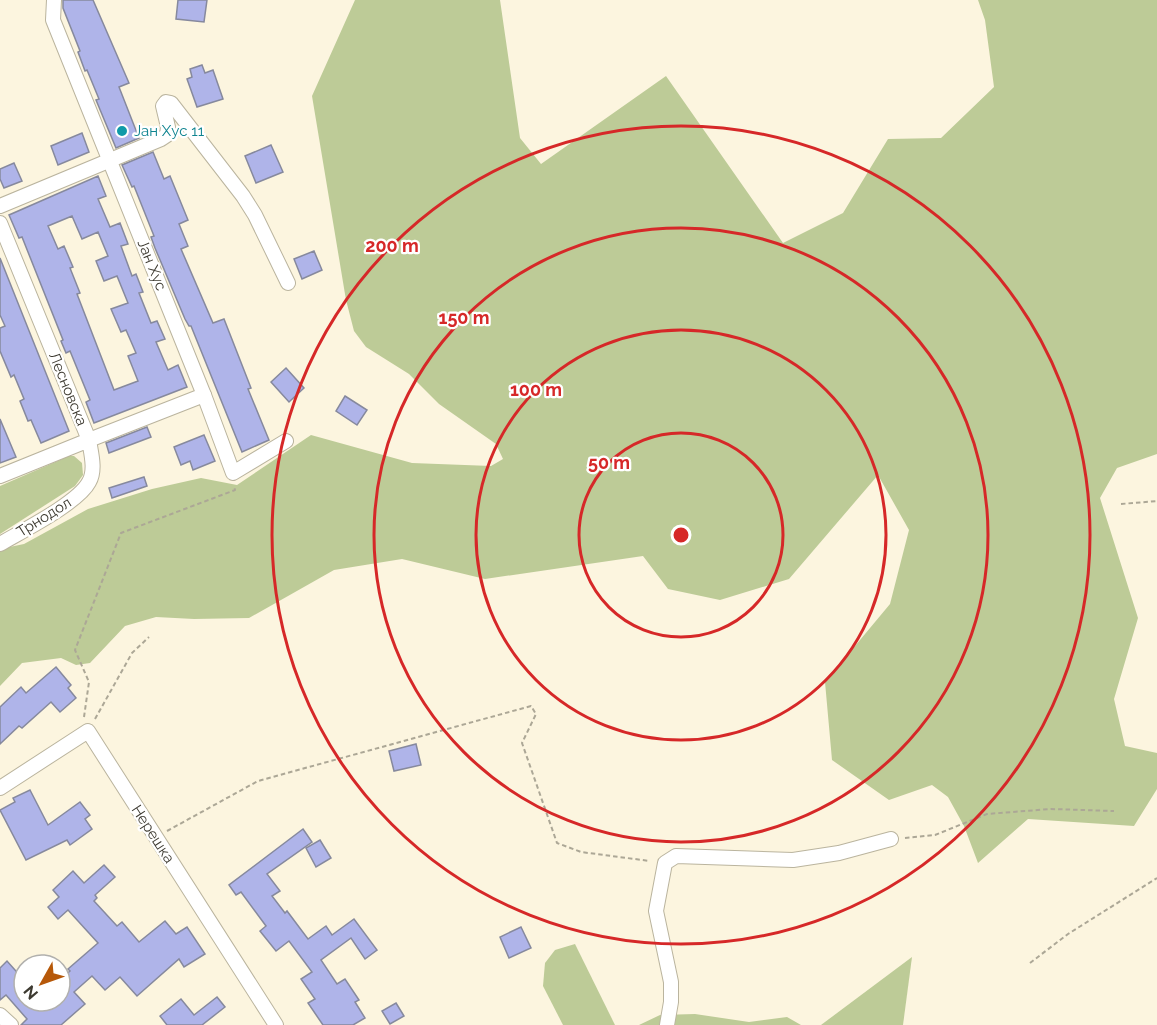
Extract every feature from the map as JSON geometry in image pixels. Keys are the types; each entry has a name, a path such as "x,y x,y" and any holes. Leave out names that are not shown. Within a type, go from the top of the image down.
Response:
{"street":[{"name":"Јан Хус","path":"54,0 53,20 233,472"},
{"path":"0,206 167,135 168,127 163,106 166,102 171,103 243,196 255,215 288,283"},
{"name":"Лесновска","path":"0,223 89,440 204,396"},
{"path":"0,476 89,440"},
{"name":"Трнодол","path":"0,544 77,496 90,482 93,465 89,440"},
{"path":"233,472 286,441"},
{"path":"0,788 85,733"},
{"name":"Нерешка","path":"85,733 276,1025"},
{"path":"667,1025 671,1002 671,982 656,911 665,863 676,856 793,860 839,853 891,838"},
{"path":"0,1015 11,1025"}],"path":[{"path":"85,733 89,682 75,650 121,533 235,490 233,472"},
{"path":"1121,504 1157,501"},
{"path":"85,733 132,653 149,637"},
{"path":"155,838 258,781 531,706 536,714 522,743 557,843 581,852 665,863"},
{"path":"891,838 935,836 987,814 1051,809 1114,811"},
{"path":"1030,963 1068,934 1157,878"}],"green space":[{"path":"355,0 500,0 520,138 541,164 666,76 783,243 843,213 888,139 941,138 994,87 985,20 978,0 1157,0 1157,454 1117,468 1100,498 1138,618 1114,699 1125,746 1157,753 1157,789 1134,826 1028,819 978,863 964,826 948,797 932,785 889,800 832,760 825,682 890,604 909,530 878,475 789,579 720,600 668,589 643,556 485,579 402,559 334,570 249,618 156,617 125,626 90,663 76,665 61,658 22,663 0,686 0,549 24,544 88,509 152,489 201,478 237,485 311,435 412,463 491,466 503,459 496,444 439,404 409,374 366,347 354,331 346,300 312,96"},
{"path":"69,456 74,456 82,463 83,475 75,486 0,534 0,486"},
{"path":"575,944 615,1025 563,1025 543,986 545,963 555,950"},
{"path":"912,957 903,1025 821,1025"},
{"path":"695,1014 749,1022 787,1017 801,1025 639,1025 660,1015"}],"building":[{"path":"63,0 93,0 129,83 119,87 139,138 116,148 96,100 99,99 78,52 80,51 63,8"},
{"path":"178,0 207,0 204,22 176,19"},
{"path":"202,65 205,73 213,70 223,99 197,107 187,79 192,77 190,69"},
{"path":"82,133 89,152 58,165 51,146"},
{"path":"271,145 283,172 256,183 245,156"},
{"path":"153,152 164,179 170,176 188,220 179,224 188,246 181,249 213,323 224,319 251,388 248,389 269,440 242,452 191,326 185,319 155,248 151,237 154,236 134,186 132,187 122,165"},
{"path":"14,163 22,181 4,188 0,179 0,169"},
{"path":"98,176 106,196 98,199 110,227 120,223 128,244 121,246 132,276 136,274 143,292 139,293 151,323 157,321 165,339 156,342 168,370 178,365 187,387 94,423 86,402 90,400 70,351 66,353 61,341 63,340 22,237 19,238 9,215","holes":["72,216 82,239 98,232 108,256 96,261 104,281 117,276 128,303 111,309 121,332 126,330 136,353 128,356 138,381 114,390 77,294 80,293 70,268 73,267 64,246 58,249 48,226"]},
{"path":"314,251 322,270 302,279 294,259"},
{"path":"0,258 69,431 41,443 20,401 24,399 14,375 11,377 0,351 0,328 5,326 0,315"},
{"path":"286,368 304,388 289,402 271,382"},
{"path":"345,396 367,410 357,425 336,411"},
{"path":"0,419 16,457 0,463"},
{"path":"147,427 151,437 109,453 106,443"},
{"path":"204,435 215,461 193,470 190,461 181,465 174,447"},
{"path":"144,477 147,486 112,498 109,488"},
{"path":"56,667 71,685 68,688 76,698 60,712 51,702 22,728 19,726 0,744 0,707 21,687 26,693"},
{"path":"416,744 421,765 394,771 389,751"},
{"path":"30,790 48,825 80,802 90,815 85,819 92,829 70,845 67,840 26,860 0,810 15,802 13,798"},
{"path":"303,829 312,842 267,874 280,891 272,896 285,913 287,911 308,939 326,926 332,935 354,919 377,950 365,959 351,938 321,960 337,984 345,979 359,1000 355,1002 365,1018 353,1025 323,1025 308,1003 315,999 301,979 312,972 289,941 276,951 260,931 266,926 241,892 236,895 229,885"},
{"path":"320,840 331,858 316,867 306,848"},
{"path":"104,865 115,877 95,895 97,898 94,901 117,926 122,922 139,942 165,921 176,934 187,927 205,954 184,967 179,959 137,996 120,977 105,990 92,976 74,992 85,1004 61,1025 21,1025 27,1019 22,1013 72,1013 72,966 98,943 68,910 58,919 48,907 59,897 53,890 73,871 84,883"},
{"path":"521,927 531,948 509,958 500,937"},
{"path":"7,961 12,967 12,1002 6,995 0,1000 0,968"},
{"path":"217,997 225,1007 202,1025 167,1025 160,1016 181,999 194,1015"},
{"path":"396,1003 404,1016 390,1024 382,1011"}],"place":[{"name":"Јан Хус 11","path":"122,131"}]}
